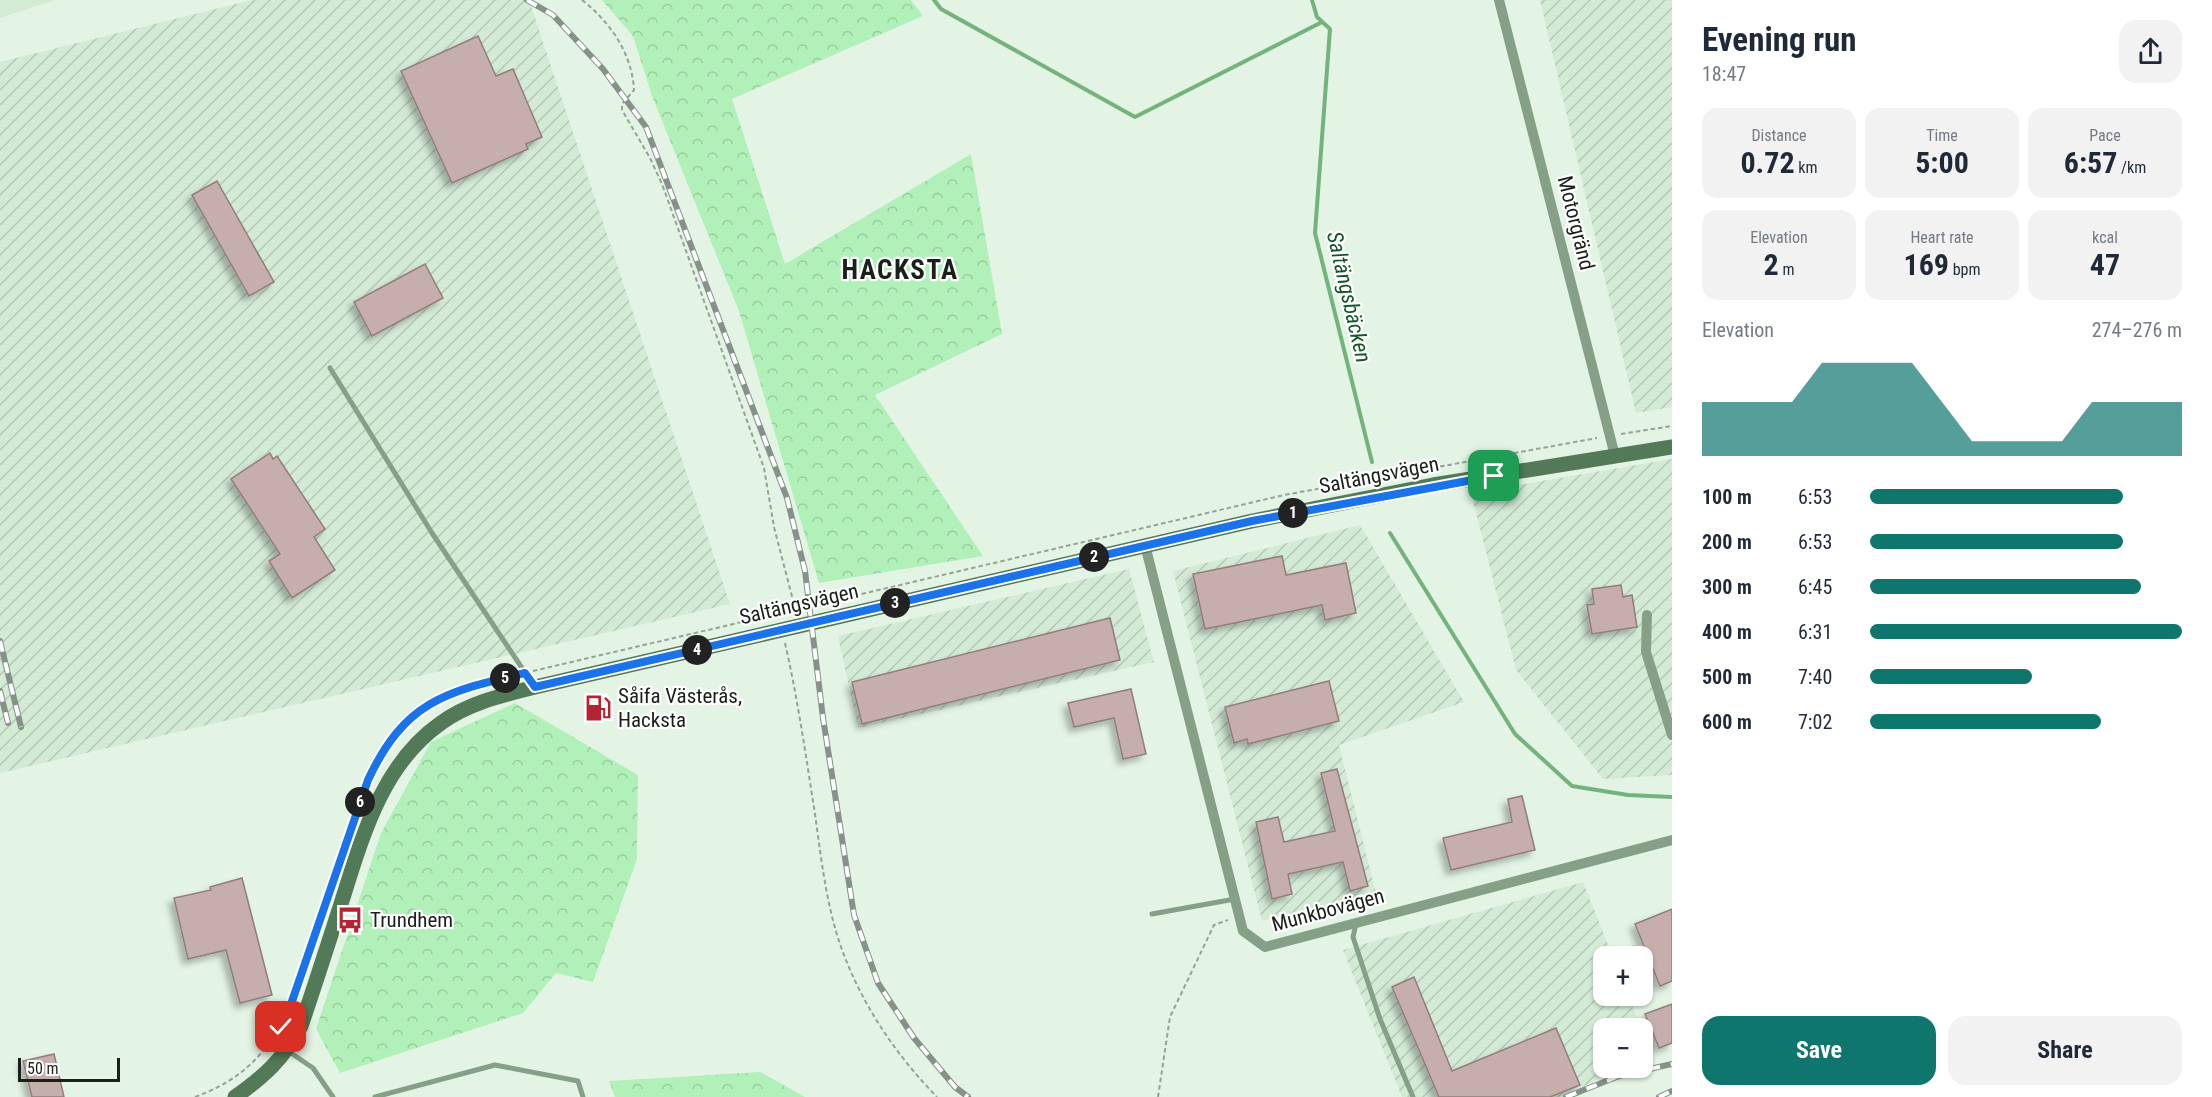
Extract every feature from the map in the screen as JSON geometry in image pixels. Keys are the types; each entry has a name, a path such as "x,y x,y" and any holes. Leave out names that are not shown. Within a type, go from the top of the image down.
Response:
{"street":[{"name":"Motorgränd","path":"1499,0 1615,456"},
{"name":"Saltängsvägen","path":"235,1097 260,1079 288,1051 301,1026 368,821 405,757 418,741 459,712 498,697 535,687 1145,545 1433,486 1672,447"},
{"name":"Munkbovägen","path":"1145,545 1243,931 1265,946 1672,840"},
{"path":"1647,615 1646,652 1672,735"}],"lane":[{"path":"330,368 432,533 535,687"},
{"path":"1152,914 1235,898"},
{"path":"1356,924 1353,937 1356,948 1380,1020 1413,1097"},
{"path":"288,1051 313,1068 331,1097"},
{"path":"375,1097 495,1065 578,1081 583,1097"}],"path":[{"path":"582,0 609,24 628,61 634,90 630,98 622,105 622,110 650,158 662,184 764,468 774,527 795,608"},
{"path":"356,813 381,752 394,734 434,700 461,689 795,608 1284,495 1672,426"},
{"path":"777,613 798,700 824,879 840,944 865,1002 910,1069 937,1097"},
{"path":"1158,1097 1170,1017 1215,925 1239,916"},
{"path":"195,1097 212,1091 239,1073 272,1040 288,1013 307,958"}],"shaded area":[{"path":"0,0 55,0 0,18"},
{"path":"252,0 529,0 730,604 0,773 0,62"},
{"path":"1540,0 1672,0 1672,407 1636,413"},
{"path":"1672,459 1672,775 1603,779 1516,670 1471,493"},
{"path":"1360,525 1464,702 1339,745 1376,893 1262,921 1173,571"},
{"path":"1129,569 1154,662 858,728 838,636"},
{"path":"1583,882 1609,946 1593,946 1593,1006 1632,1006 1637,1018 1593,1018 1593,1078 1601,1078 1560,1097 1402,1097 1343,950"}],"green space":[{"path":"602,0 911,0 923,16 732,99 785,264 971,154 1002,334 875,395 983,556 819,583 739,311 652,96 633,36"},
{"path":"515,703 638,775 637,859 593,982 556,973 523,1013 340,1073 316,1029 381,833 431,742"},
{"path":"760,1072 805,1097 615,1097 609,1081"}],"building":[{"path":"478,36 496,76 513,69 542,137 526,144 528,149 452,183 401,71"},
{"path":"217,181 274,282 249,296 192,195"},
{"path":"425,264 443,298 372,336 354,302"},
{"path":"270,453 273,459 277,456 325,529 314,537 335,570 292,598 269,561 280,554 231,479"},
{"path":"1282,556 1286,575 1346,563 1356,613 1325,620 1322,605 1205,629 1193,574"},
{"path":"1621,585 1623,597 1632,595 1637,627 1592,634 1587,605 1594,604 1592,589"},
{"path":"1110,618 1120,660 862,724 852,682"},
{"path":"1329,681 1339,721 1248,744 1247,739 1234,743 1225,707"},
{"path":"1131,689 1146,754 1123,759 1114,718 1074,727 1068,703"},
{"path":"1337,769 1368,886 1350,891 1343,862 1288,874 1292,894 1272,899 1256,822 1278,817 1284,842 1335,831 1321,773"},
{"path":"1522,796 1535,850 1451,870 1443,838 1512,822 1508,799"},
{"path":"242,878 272,995 240,1003 226,950 188,959 174,898 211,890 210,887"},
{"path":"1672,909 1672,981 1660,986 1653,969 1653,946 1644,946 1635,924"},
{"path":"1414,977 1452,1071 1556,1028 1580,1085 1550,1097 1439,1097 1392,987"},
{"path":"1672,1004 1672,1043 1659,1048 1653,1033 1653,1018 1647,1018 1645,1014"},
{"path":"54,1054 64,1097 32,1097 23,1061"}],"waterway":[{"path":"934,0 941,9 1135,117 1322,22"},
{"name":"Saltängsbäcken","path":"1312,0 1317,17 1330,29 1315,233 1372,462"},
{"name":"Saltängsbäcken","path":"1390,533 1515,734 1572,786 1628,795 1671,797"}],"railway":[{"path":"527,0 553,15 603,69 646,127 787,498 805,571 823,718 854,915 878,983 914,1038 955,1087 968,1097"},
{"path":"0,641 21,727"},
{"path":"0,691 8,723"},
{"path":"1566,1097 1619,1076 1672,1064"},
{"path":"1659,1097 1672,1091"}],"place":[{"name":"Såifa Västerås, Hacksta","path":"598,708"},
{"name":"Trundhem","path":"350,920"}],"district":[{"name":"HACKSTA","path":"900,270"}],"route":[{"path":"281,1027 288,1013 368,780 381,752 394,734 434,700 461,689 525,673 535,687 1252,521 1494,476"}]}
